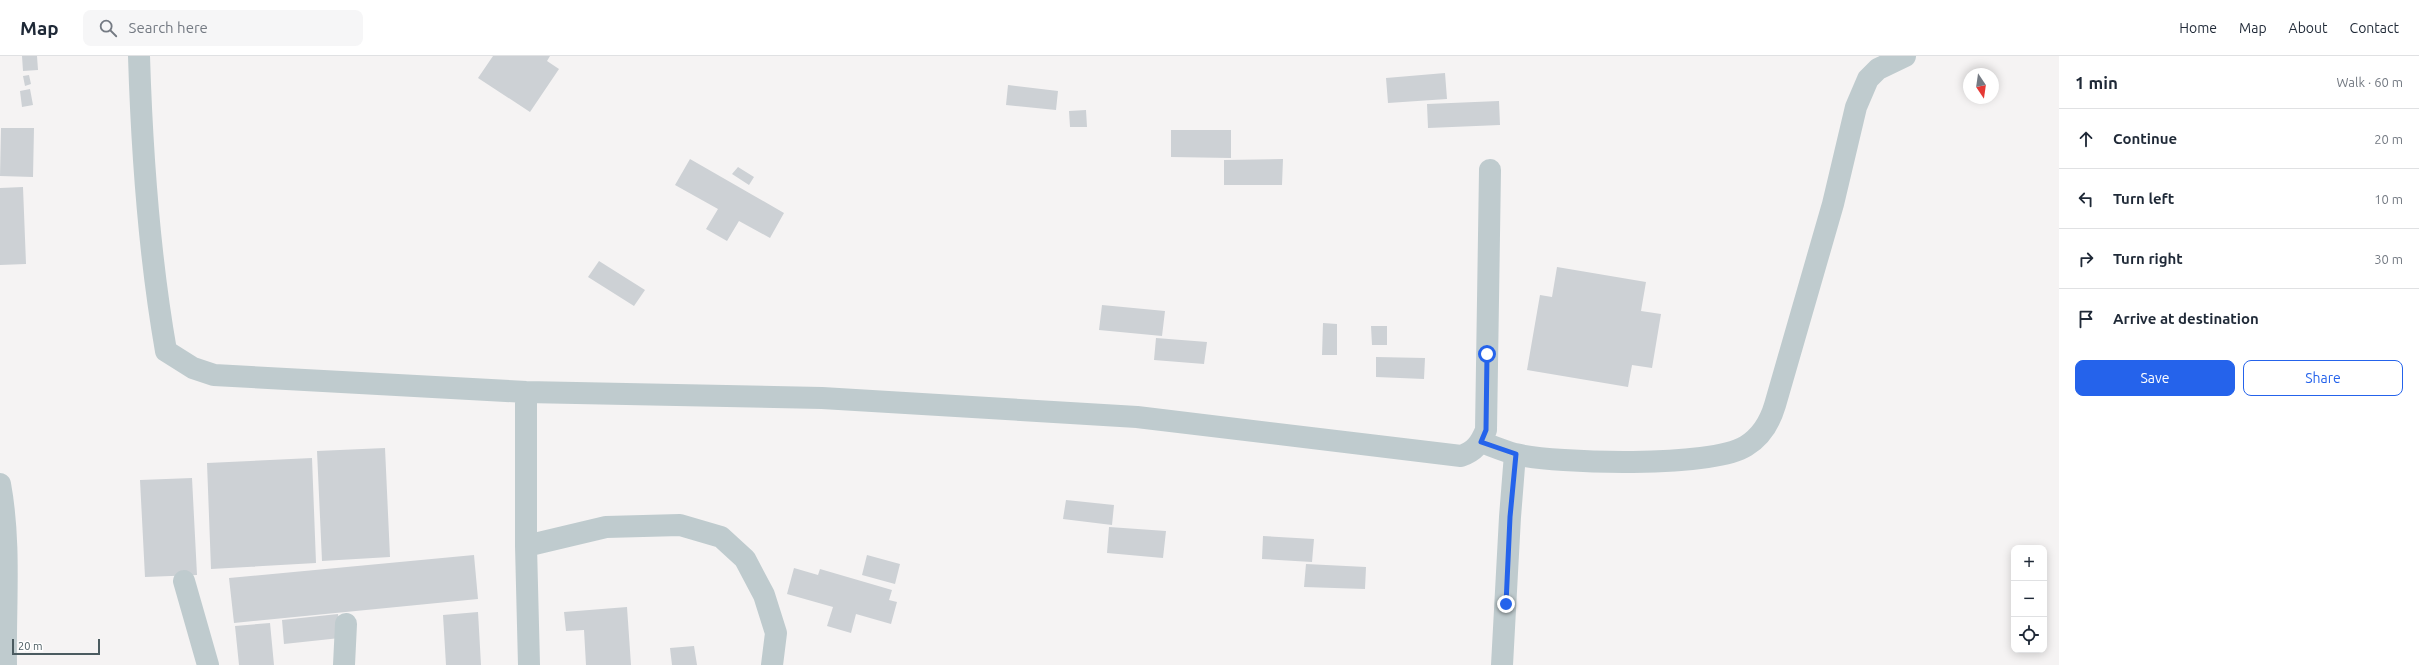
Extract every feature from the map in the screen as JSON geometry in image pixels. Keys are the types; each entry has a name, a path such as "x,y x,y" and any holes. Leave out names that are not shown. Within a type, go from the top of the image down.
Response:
{"street":[{"path":"139,56 142,149 160,315 166,351 193,368 214,375 526,392 822,398 1137,417 1461,456 1472,452 1481,442 1486,430 1490,170"},
{"path":"1481,442 1516,454 1554,459 1624,462 1665,461 1734,452 1746,447 1763,432 1774,410 1833,204 1856,107 1868,79 1878,69 1905,56"},
{"path":"526,392 526,546 529,665"},
{"path":"1502,665 1510,517 1516,454"},
{"path":"0,484 6,516 6,665"},
{"path":"526,546 606,527 680,525 721,537 745,559 764,595 776,633 772,665"},
{"path":"184,581 208,665"},
{"path":"344,665 346,624"}],"building":[{"path":"22,56 37,56 38,70 23,71"},
{"path":"493,56 550,56 547,61 559,69 530,112 478,78"},
{"path":"1445,73 1447,99 1388,103 1386,78"},
{"path":"29,75 31,84 25,86 23,76"},
{"path":"1008,85 1058,91 1056,110 1006,105"},
{"path":"30,89 33,105 22,107 20,91"},
{"path":"1499,101 1500,125 1428,128 1427,104"},
{"path":"1086,110 1087,127 1070,127 1069,111"},
{"path":"1,128 34,128 33,177 0,176"},
{"path":"1171,130 1231,130 1231,158 1171,157"},
{"path":"690,159 784,213 770,238 739,221 727,241 706,229 718,209 675,185"},
{"path":"1283,159 1282,185 1224,185 1224,160"},
{"path":"738,167 754,177 749,185 732,174"},
{"path":"23,187 26,264 0,265 0,188"},
{"path":"599,261 645,290 634,306 588,277"},
{"path":"1557,267 1646,282 1641,311 1661,314 1652,368 1632,365 1628,387 1527,370 1540,295 1552,297"},
{"path":"1102,305 1165,311 1162,336 1099,330"},
{"path":"1323,323 1337,324 1337,355 1322,355"},
{"path":"1371,326 1387,326 1387,345 1372,345"},
{"path":"1156,338 1207,342 1204,364 1154,360"},
{"path":"1376,357 1425,358 1424,379 1376,377"},
{"path":"385,448 390,557 322,561 317,451"},
{"path":"312,458 316,563 211,569 207,463"},
{"path":"192,478 197,575 145,577 140,480"},
{"path":"1066,500 1114,505 1112,525 1063,519"},
{"path":"1109,527 1166,531 1163,558 1107,553"},
{"path":"1263,536 1314,539 1312,562 1262,559"},
{"path":"474,555 478,599 234,623 229,578"},
{"path":"867,555 900,564 895,584 862,575"},
{"path":"1306,564 1366,567 1365,589 1304,587"},
{"path":"794,568 818,575 820,569 892,590 889,600 897,602 891,624 856,614 851,633 827,626 833,607 787,594"},
{"path":"627,607 631,665 586,665 584,630 566,631 564,612"},
{"path":"478,612 481,665 446,665 443,615"},
{"path":"338,614 340,638 284,644 282,620"},
{"path":"270,623 274,665 239,665 235,626"},
{"path":"694,646 697,665 672,665 670,648"}],"route":[{"path":"1487,354 1486,430 1481,442 1516,454 1510,517 1506,604"}]}
